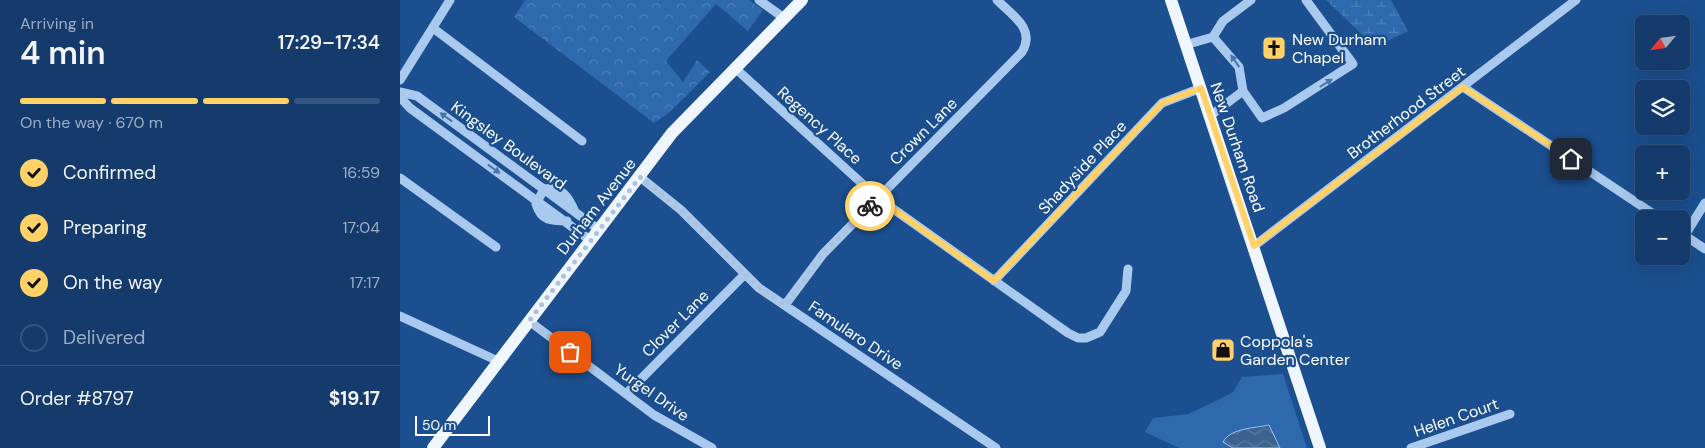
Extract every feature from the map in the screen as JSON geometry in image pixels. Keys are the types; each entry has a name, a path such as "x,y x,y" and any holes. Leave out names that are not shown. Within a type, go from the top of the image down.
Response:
{"main road":[{"name":"Durham Avenue","path":"438,446 498,361 672,133 802,0"},
{"name":"New Durham Road","path":"1171,0 1320,448"}],"street":[{"path":"400,80 450,0"},
{"path":"759,0 784,18"},
{"name":"Crown Lane","path":"785,305 823,254 1026,45 1028,38 1026,31 996,0"},
{"path":"1185,45 1213,37 1223,21 1251,0"},
{"path":"1213,37 1240,67 1243,92 1262,118 1284,108 1353,64 1306,0"},
{"name":"Brotherhood Street","path":"1254,246 1576,0"},
{"path":"433,28 582,142"},
{"name":"Regency Place","path":"735,68 878,198 1068,334 1078,338 1086,338 1100,332 1126,291 1128,269"},
{"path":"1463,87 1648,210"},
{"name":"Shadyside Place","path":"994,281 1162,103 1201,88"},
{"name":"Kingsley Boulevard","path":"400,92 417,96 544,189 576,213 594,235"},
{"path":"1210,116 1243,92"},
{"name":"Kingsley Boulevard","path":"400,97 410,108 567,221 594,235"},
{"name":"Famularo Drive","path":"640,177 681,210 759,288 996,448"},
{"path":"400,178 496,247"},
{"path":"537,199 544,189"},
{"path":"1690,224 1705,203"},
{"path":"1690,238 1705,248"},
{"name":"Clover Lane","path":"626,394 745,274"},
{"path":"400,316 498,361"},
{"name":"Yurgel Drive","path":"529,321 654,415 712,448"},
{"name":"Helen Court","path":"1411,448 1510,414"}],"green space":[{"path":"525,0 749,0 763,10 748,31 716,4 666,61 683,82 697,60 710,72 670,112 654,123 514,17"},
{"path":"1326,0 1391,0 1408,31 1375,47"},
{"path":"1283,374 1307,448 1179,448 1145,432 1153,418 1188,414 1233,392 1242,377"}],"water":[{"path":"1269,425 1280,448 1233,448 1223,442 1226,437 1237,431"}],"way so far":[{"path":"570,352 529,321 598,229 640,177 681,210 759,288 785,305 823,254 870,206"}],"place":[{"name":"New Durham Chapel","path":"1274,48"},
{"name":"Coppola's Garden Center","path":"1223,350"}],"route":[{"path":"870,206 878,198 994,281 1162,103 1201,88 1254,246 1463,87 1571,159"}]}
